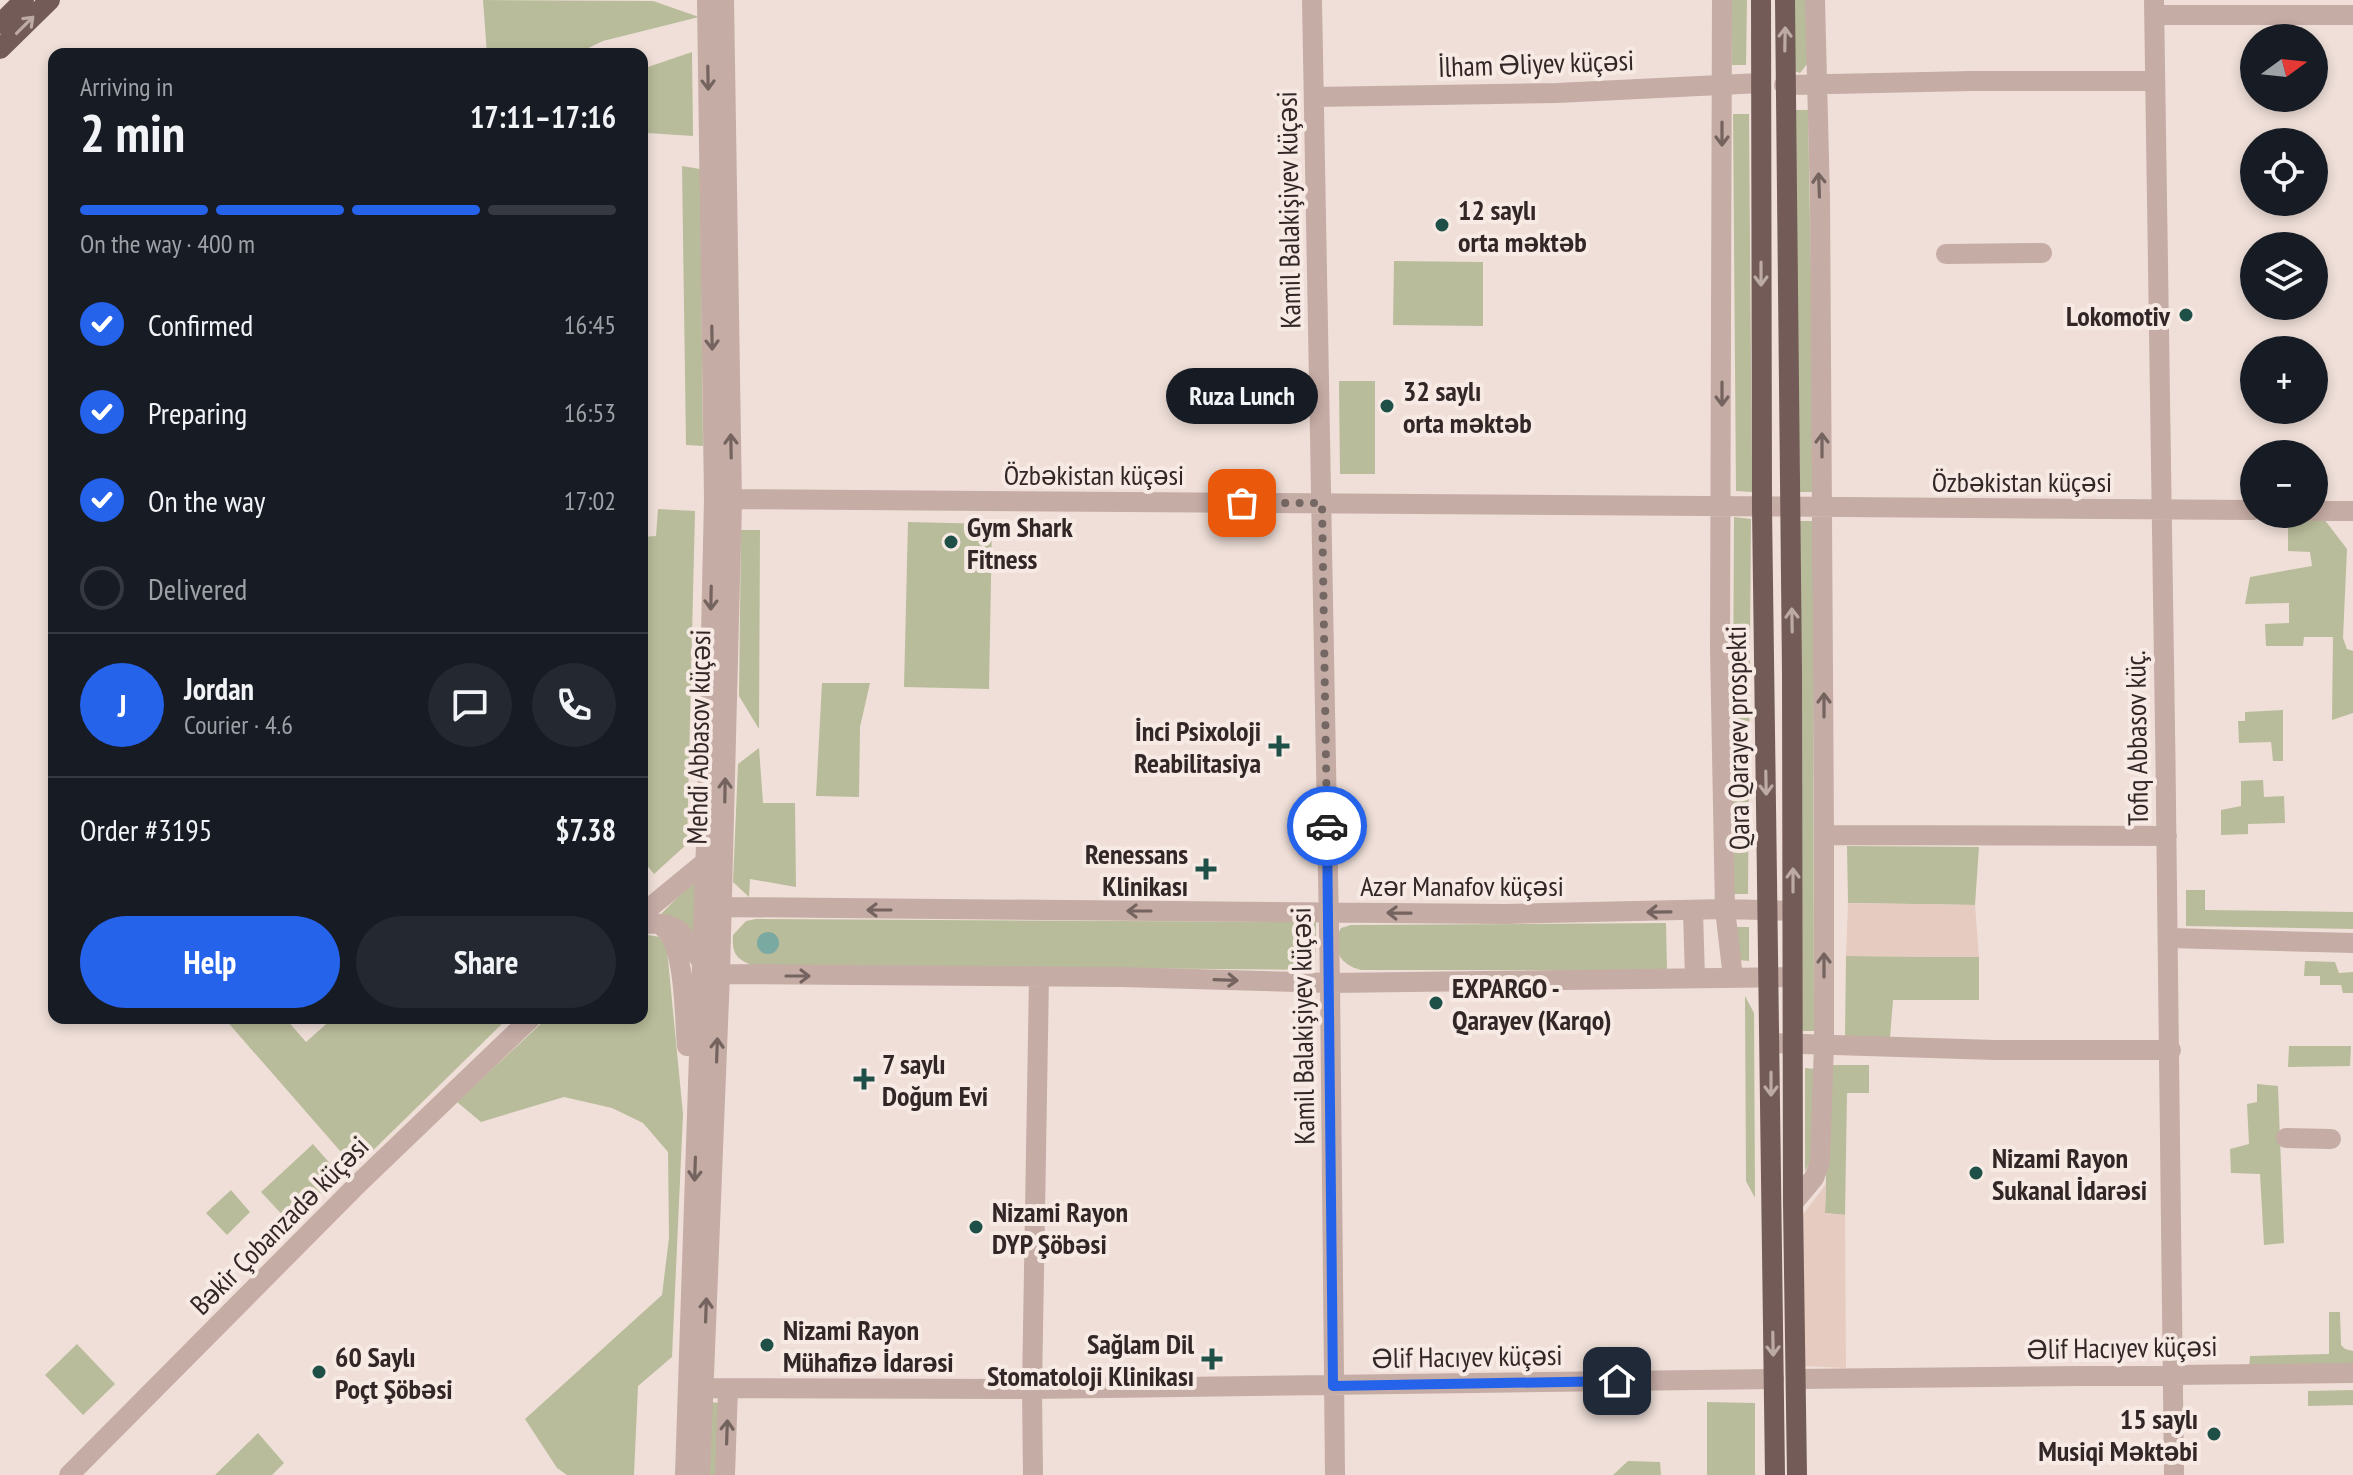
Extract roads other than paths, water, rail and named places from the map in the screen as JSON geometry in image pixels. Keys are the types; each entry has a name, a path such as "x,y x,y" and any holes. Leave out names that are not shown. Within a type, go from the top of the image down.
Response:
{"main road":[{"path":"0,24 24,0"},
{"path":"0,49 50,0"},
{"name":"Qara Qarayev prospekti","path":"1761,0 1762,509 1775,1475"},
{"name":"Qara Qarayev prospekti","path":"1785,0 1797,1475"}],"street":[{"name":"Mehdi Abbasov küçəsi","path":"707,0 723,500"},
{"name":"Mehdi Abbasov küçəsi","path":"700,1475 722,907 715,843 723,500 724,0"},
{"name":"Kamil Balakişiyev küçəsi","path":"1312,0 1330,983 1335,1475"},
{"path":"1722,0 1720,649 1725,909 1733,978"},
{"path":"1793,1203 1814,1178 1820,1162 1824,1043 1822,508 1815,0"},
{"path":"2154,8 2353,15"},
{"name":"Tofiq Abbasov küç.","path":"2154,8 2159,510 2171,1050 2174,1475"},
{"path":"1784,85 2154,81"},
{"name":"İlham Əliyev küçəsi","path":"1314,97 1557,93 1760,83"},
{"path":"1946,254 2042,253"},
{"name":"Özbəkistan küçəsi","path":"723,500 2240,510"},
{"path":"2328,511 2353,511"},
{"path":"1824,835 2167,836"},
{"path":"648,916 705,862 715,843"},
{"path":"648,916 715,843"},
{"name":"Mehdi Abbasov küçəsi","path":"685,1475 705,862"},
{"name":"Azər Manafov küçəsi","path":"703,916 713,908 722,907 1506,914 1725,909 1793,911"},
{"path":"1693,911 1695,978"},
{"path":"648,919 679,930 710,970 720,974 1039,976 1330,983 1793,977"},
{"path":"648,919 669,931 678,955 696,1130"},
{"path":"2169,938 2353,943"},
{"path":"1033,1475 1039,976"},
{"name":"Bəkir Çobanzadə küçəsi","path":"69,1475 359,1183 525,1024"},
{"path":"1771,1043 1995,1050 2171,1050"},
{"path":"2286,1138 2331,1139"},
{"name":"Əlif Hacıyev küçəsi","path":"1796,1379 2353,1373"},
{"name":"Əlif Hacıyev küçəsi","path":"703,1388 1032,1389 1774,1379"},
{"path":"725,1475 728,1388"}],"water":[{"path":"768,932 779,943 768,954 757,943"}],"place":[{"name":"12 saylı orta məktəb","path":"1442,225"},
{"name":"Lokomotiv","path":"2186,315"},
{"name":"32 saylı orta məktəb","path":"1387,406"},
{"name":"Ruza Lunch","path":"1242,503"},
{"name":"Gym Shark Fitness","path":"951,542"},
{"name":"İnci Psixoloji Reabilitasiya","path":"1279,746"},
{"name":"Renessans Klinikası","path":"1206,869"},
{"name":"EXPARGO - Qarayev (Karqo)","path":"1436,1003"},
{"name":"7 saylı Doğum Evi","path":"864,1079"},
{"name":"Nizami Rayon Sukanal İdarəsi","path":"1976,1173"},
{"name":"Nizami Rayon DYP Şöbəsi","path":"976,1227"},
{"name":"Nizami Rayon Mühafizə İdarəsi","path":"767,1345"},
{"name":"Sağlam Dil Stomatoloji Klinikası","path":"1212,1359"},
{"name":"60 Saylı Poçt Şöbəsi","path":"319,1372"},
{"name":"15 saylı Musiqi Məktəbi","path":"2214,1434"}]}
